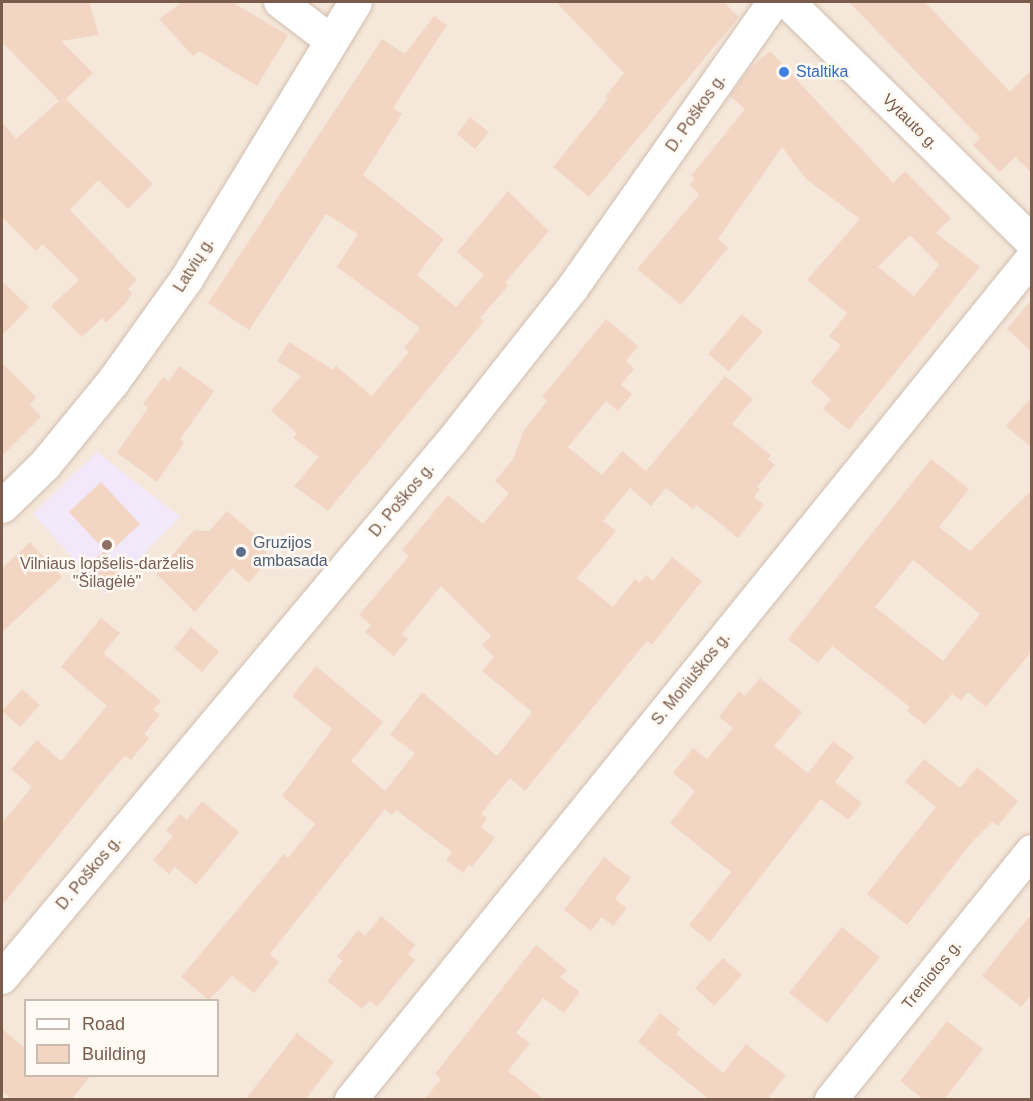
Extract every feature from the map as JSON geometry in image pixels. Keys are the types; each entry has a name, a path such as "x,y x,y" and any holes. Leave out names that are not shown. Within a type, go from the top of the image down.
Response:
{"street":[{"path":"280,2 330,40"},
{"name":"Latvių g.","path":"2,506 45,464 106,390 186,279 355,2"},
{"name":"D. Poškos g.","path":"2,978 452,441 572,289 774,2"},
{"name":"Vytauto g.","path":"788,2 1032,242"},
{"name":"S. Moniuškos g.","path":"351,1100 1032,258"},
{"name":"Treniotos g.","path":"831,1100 1032,851"}],"shaded area":[{"path":"2,2 1031,2 1031,1099 2,1100"},
{"name":"Vilniaus lopšelis-darželis \"Šilagėlė\"","path":"97,452 180,517 105,594 33,514"}],"building":[{"path":"2,2 89,2 99,35 61,41 93,73 66,99 153,184 128,209 98,180 70,210 137,280 128,289 132,293 126,303 106,323 102,318 82,337 51,306 79,280 42,244 36,251 2,217 2,122 16,139 59,101 2,42"},
{"path":"182,2 232,2 288,35 257,86 199,51 193,56 159,19"},
{"path":"556,2 724,2 739,17 589,197 553,167 608,99 605,97 624,73"},
{"path":"849,2 925,2 1010,92 1032,69 1032,173 1015,157 1000,172 973,145 980,138"},
{"path":"434,16 447,25 393,108 402,114 363,175 444,239 417,275 456,307 484,275 457,252 508,191 549,231 505,283 508,286 480,318 484,321 328,511 294,486 319,457 293,438 297,433 271,411 301,376 277,361 289,342 333,370 336,366 372,396 409,352 404,348 420,328 337,267 358,234 326,214 249,330 208,303 382,39 405,54"},
{"path":"770,51 893,183 905,171 951,218 936,233 980,267 849,430 823,409 831,399 811,382 841,345 829,336 847,313 807,280 860,219 806,179 782,147 718,239 728,248 681,305 637,269 699,195 690,185 695,178 691,176 745,109 730,96 750,68","holes":["910,235 939,265 914,296 878,267"]},
{"path":"470,117 489,132 475,149 457,134"},
{"path":"2,281 29,307 2,336"},
{"path":"1032,299 1032,352 1007,329"},
{"path":"742,314 763,332 729,371 708,354"},
{"path":"606,319 638,346 626,361 634,369 621,385 632,394 618,411 606,401 568,447 602,475 622,451 646,471 725,376 753,399 732,424 771,455 768,459 775,465 757,487 760,489 754,497 764,505 738,538 697,505 693,509 666,488 651,506 630,488 603,521 616,531 577,578 613,607 635,579 639,583 646,575 653,581 672,557 702,581 652,645 647,641 525,791 510,778 481,814 487,818 481,827 495,838 472,867 469,865 463,873 446,860 452,852 396,810 392,815 385,809 270,954 279,962 254,993 232,976 208,999 181,977 284,854 288,858 315,824 282,796 332,729 292,696 316,666 383,722 351,761 385,791 415,753 390,735 422,692 497,756 532,712 482,671 494,657 482,645 491,636 441,586 402,634 408,639 394,656 365,632 371,625 359,615 409,556 402,550 448,495 483,524 509,493 495,481 513,459 524,430 547,401 542,397"},
{"path":"2,363 36,397 30,405 41,417 2,456"},
{"path":"179,366 214,391 180,439 184,443 157,482 117,453 148,408 143,404 163,377 169,381"},
{"path":"1032,397 1032,448 1006,426"},
{"path":"931,459 969,489 939,527 970,551 1032,490 1032,651 986,707 968,692 961,701 952,694 925,725 907,711 910,707 832,646 818,663 788,639","holes":["913,560 980,614 943,661 875,607"]},
{"path":"101,482 140,524 108,554 69,512"},
{"path":"227,511 265,543 267,561 249,583 232,568 195,612 156,574 194,530 209,531"},
{"path":"30,542 62,577 2,632 2,568"},
{"path":"104,551 125,575 105,592 84,568"},
{"path":"101,618 120,633 103,653 161,701 153,710 160,715 144,734 149,738 131,760 125,756 107,776 2,905 2,823 32,787 11,769 37,740 61,761 107,706 61,667"},
{"path":"191,627 219,652 202,672 174,648"},
{"path":"760,678 802,712 774,746 808,773 833,741 854,757 835,782 862,803 848,820 821,799 710,942 689,925 731,872 670,823 695,791 673,773 693,748 707,759 733,728 719,717 739,691 745,696"},
{"path":"22,689 40,705 20,727 2,711"},
{"path":"924,759 960,788 977,767 1018,801 998,826 992,822 973,841 907,925 867,894 936,807 905,782"},
{"path":"202,801 239,832 196,885 175,867 169,874 153,860 173,836 166,830 180,814 187,820"},
{"path":"604,857 631,878 615,899 627,908 613,926 602,917 591,931 564,910"},
{"path":"1032,913 1032,994 1021,1007 982,976"},
{"path":"381,916 415,945 408,954 415,960 377,1007 370,1001 362,1009 327,981 343,961 337,957 358,930 365,936"},
{"path":"842,927 880,957 827,1023 789,993"},
{"path":"536,945 567,970 560,977 580,992 564,1013 543,998 516,1033 530,1043 508,1071 545,1100 424,1100 441,1079 435,1074"},
{"path":"723,958 742,975 714,1006 695,988"},
{"path":"660,1013 680,1029 676,1034 723,1073 746,1044 786,1075 767,1100 710,1100 638,1042"},
{"path":"947,1021 983,1049 944,1100 924,1100 900,1081"},
{"path":"2,1029 24,1047 24,1077 89,1077 71,1100 12,1100 2,1091"},
{"path":"297,1033 334,1062 305,1100 245,1100"}],"place":[{"name":"Staltika","path":"784,72"},
{"name":"Vilniaus lopšelis-darželis \"Šilagėlė\"","path":"107,545"},
{"name":"Gruzijos ambasada","path":"241,552"}]}
